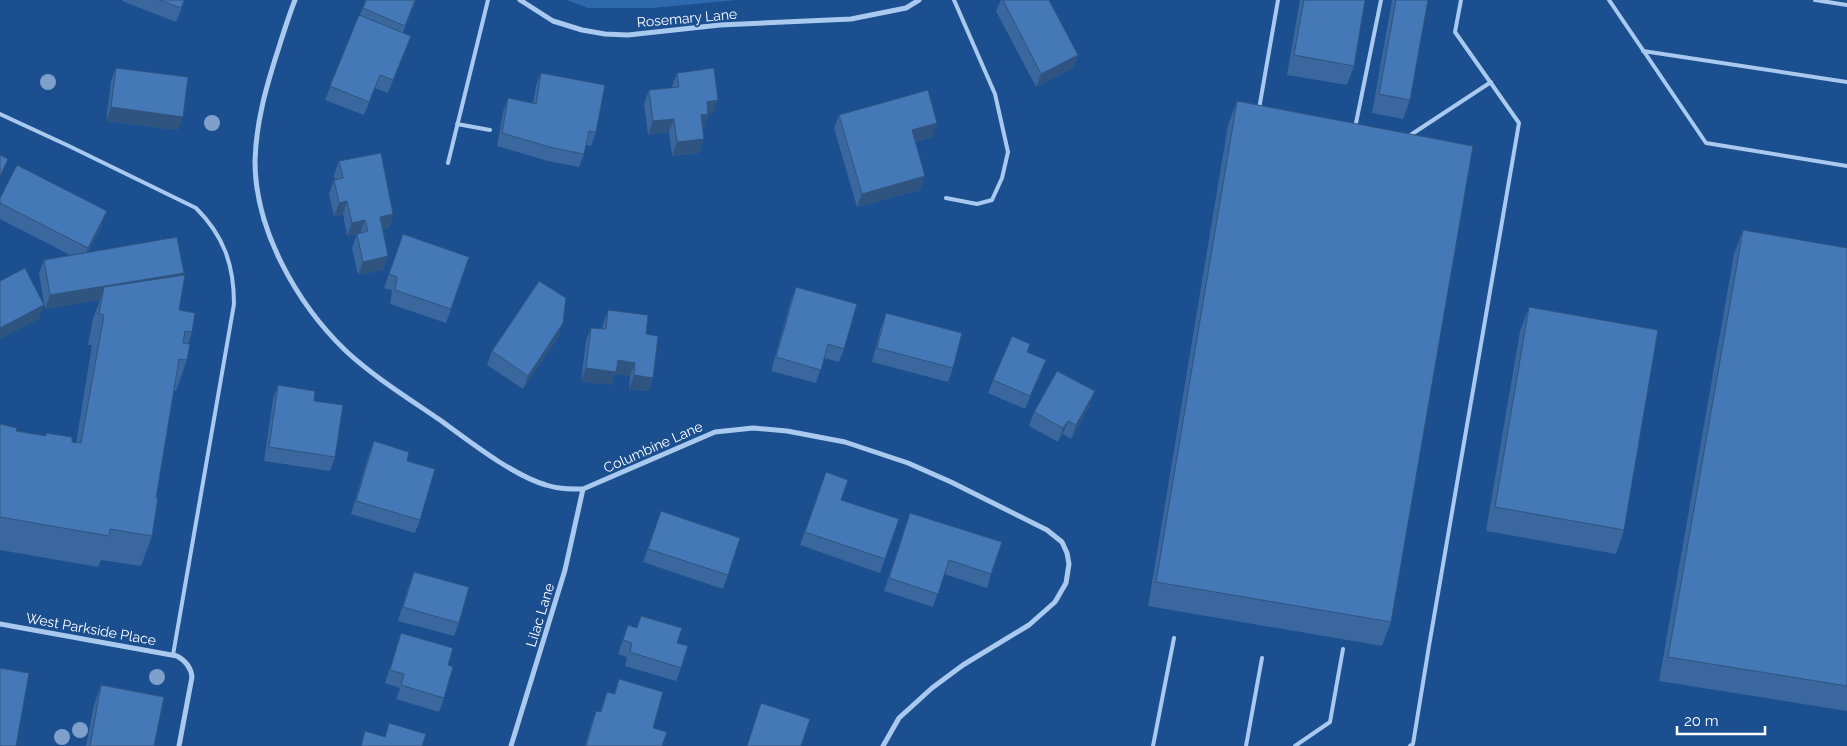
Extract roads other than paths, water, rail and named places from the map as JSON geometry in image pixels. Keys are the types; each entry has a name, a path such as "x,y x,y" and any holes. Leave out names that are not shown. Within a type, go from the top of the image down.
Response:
{"street":[{"name":"Columbine Lane","path":"295,0 262,99 255,161 261,205 270,235 281,262 307,306 345,350 366,368 428,412 525,477 564,489 583,489 715,432 753,428 786,431 845,442 908,463 951,482 1047,530 1062,542 1069,564 1066,583 1054,602 1030,625 963,665 932,688 899,718 883,746"},
{"name":"Rosemary Lane","path":"520,0 553,21 582,30 606,34 628,34 720,25 851,20 906,8 919,0"},
{"name":"Lilac Lane","path":"511,746 565,570 583,489"},
{"name":"West Parkside Place","path":"0,624 175,656"},
{"path":"175,656 188,664 192,677 180,746"}],"lane":[{"path":"448,163 488,0"},
{"path":"946,198 977,204 992,200 1002,178 1008,152 995,94 954,0"},
{"path":"1259,112 1278,0"},
{"path":"1355,128 1381,0"},
{"path":"1410,746 1413,744 1519,123 1456,32 1461,0"},
{"path":"1609,0 1706,143 1847,166"},
{"path":"1815,0 1847,5"},
{"path":"1643,51 1847,82"},
{"path":"1401,135 1410,136 1491,82"},
{"path":"0,114 196,208 213,228 230,262 234,304 175,656"},
{"path":"457,124 490,130"},
{"path":"1346,127 1364,130"},
{"path":"1153,746 1174,638"},
{"path":"1295,746 1330,722 1343,649"},
{"path":"1246,746 1262,658"}]}
